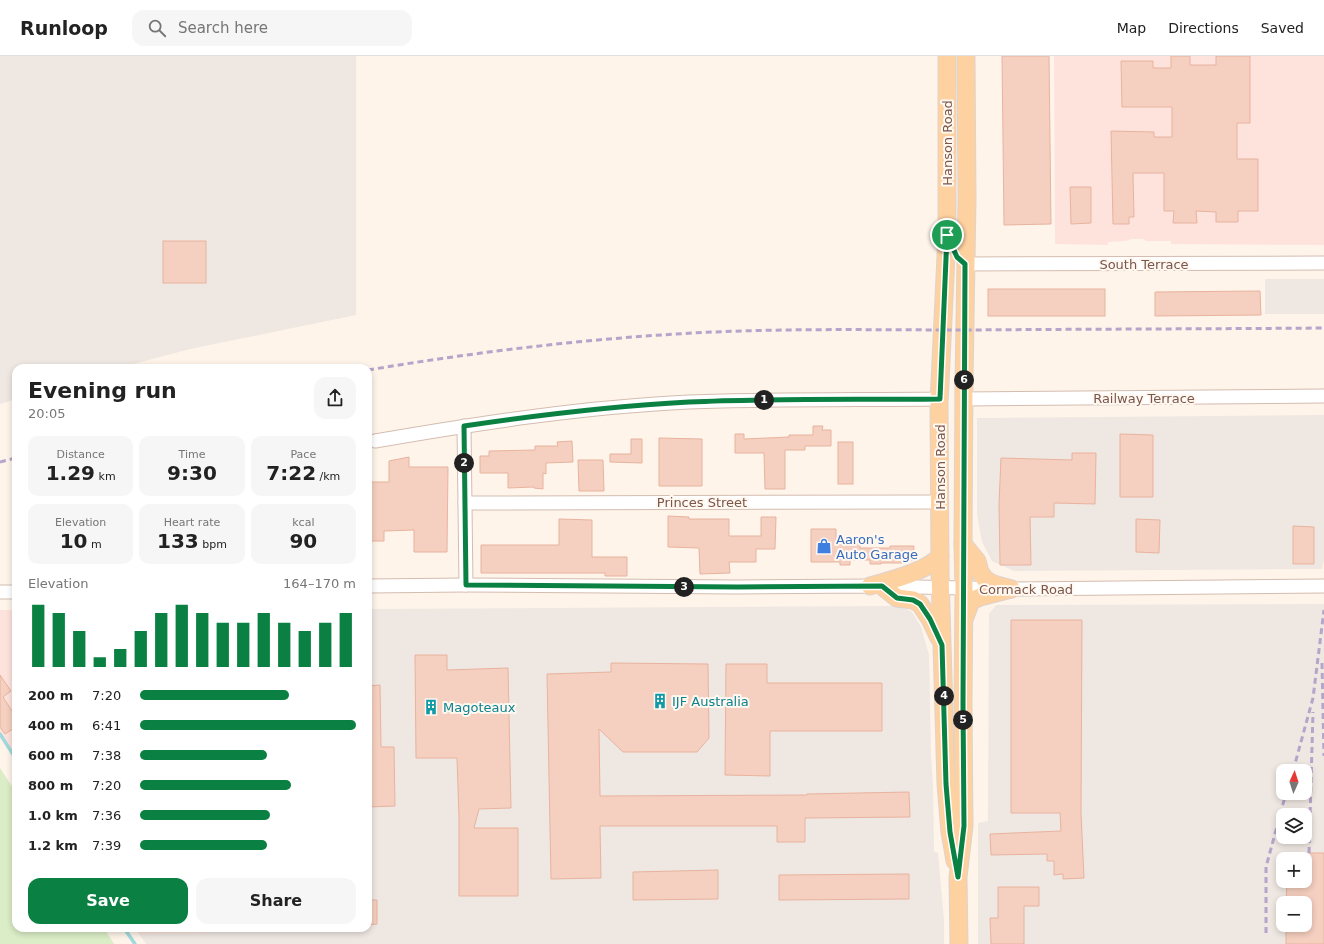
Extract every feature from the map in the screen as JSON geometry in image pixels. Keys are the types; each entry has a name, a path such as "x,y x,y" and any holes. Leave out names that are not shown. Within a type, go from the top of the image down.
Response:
{"main road":[{"name":"Hanson Road","path":"947,56 947,235 940,399 940,556 946,784 950,832 958,877"},
{"name":"Hanson Road","path":"959,944 958,877 964,826 963,399 967,199 966,56"},
{"path":"947,235 957,257 965,264"},
{"path":"963,544 976,561 980,572 985,579 993,584 1011,589"},
{"path":"876,586 928,566 940,556"},
{"path":"876,586 897,598 913,600 920,604 930,619 942,645"},
{"path":"963,627 966,612 971,601 980,597 1011,589"}],"street":[{"name":"South Terrace","path":"965,264 1324,264"},
{"name":"Railway Terrace","path":"963,399 1324,396"},
{"path":"375,441 540,415 688,402 940,399"},
{"path":"464,426 466,585"},
{"name":"Princes Street","path":"465,503 940,502"},
{"name":"Cormack Road","path":"372,586 876,586 1011,589 1324,586"},
{"path":"0,592 12,592"}],"shaded area":[{"path":"0,56 356,56 356,315 190,349 133,364 12,364 12,400 0,404"},
{"path":"1054,56 1324,56 1324,245 1171,244 1171,241 1146,241 1143,239 1108,242 1108,245 1055,244"},
{"path":"1265,279 1324,279 1324,314 1265,314"},
{"path":"1324,415 1324,560 1322,569 1014,571 992,561 982,542 977,514 977,418"},
{"path":"1324,604 1324,944 978,944 978,823 988,821 989,614 996,605"},
{"path":"901,606 912,612 921,627 929,655 934,852 938,853 944,920 944,944 146,944 139,934 207,932 372,932 372,609"},
{"path":"0,610 12,610 12,754 0,737"},
{"path":"138,932 207,932 207,933 139,934"}],"green space":[{"path":"0,768 12,787 12,932 106,932 114,944 0,944"}],"building":[{"path":"1002,56 1049,56 1051,224 1004,225"},
{"path":"1171,56 1190,56 1190,65 1216,65 1216,56 1250,56 1250,123 1237,123 1237,159 1258,159 1258,211 1238,211 1238,222 1216,222 1216,212 1196,211 1197,223 1173,223 1174,211 1164,211 1164,173 1133,173 1134,217 1129,217 1129,224 1113,224 1111,131 1154,132 1154,137 1172,137 1172,107 1122,107 1121,61 1153,61 1153,68 1171,68"},
{"path":"1070,187 1091,187 1091,223 1071,224"},
{"path":"163,241 206,241 206,283 163,283"},
{"path":"988,289 1105,289 1105,316 988,316"},
{"path":"1260,291 1261,315 1155,316 1155,292"},
{"path":"813,426 823,426 822,430 831,430 831,446 805,446 805,450 785,450 785,489 765,489 764,453 735,453 735,434 744,434 744,439 789,437 789,435 813,435"},
{"path":"1120,434 1153,435 1153,497 1120,497"},
{"path":"659,438 702,439 702,486 659,486"},
{"path":"631,439 642,439 642,463 610,462 610,454 631,454"},
{"path":"572,441 573,462 546,463 546,474 543,473 543,489 534,487 508,488 508,473 480,473 480,456 489,456 489,451 535,450 535,446 558,446 557,442"},
{"path":"838,442 853,442 853,484 838,484"},
{"path":"1072,453 1096,453 1095,504 1054,503 1054,517 1030,517 1031,565 1000,565 999,504 1001,458 1072,460"},
{"path":"409,457 409,467 448,467 447,552 414,552 414,530 384,531 384,541 372,541 372,482 389,482 389,461"},
{"path":"578,460 603,460 604,491 579,491"},
{"path":"668,516 689,517 689,519 729,519 729,536 761,536 761,517 776,517 775,549 756,549 756,562 729,562 730,573 700,574 699,548 668,547"},
{"path":"559,519 592,520 592,557 627,557 627,576 605,576 605,573 481,573 481,545 559,545"},
{"path":"1136,519 1160,520 1159,553 1136,552"},
{"path":"1293,526 1314,527 1314,564 1293,564"},
{"path":"811,529 836,529 836,542 860,543 860,548 914,546 913,560 902,559 902,563 870,564 870,560 850,560 850,565 840,565 840,562 811,562"},
{"path":"1011,620 1082,620 1081,813 1084,878 1063,879 1063,874 1054,875 1054,861 1047,861 1047,854 991,855 990,834 1061,831 1060,813 1011,813"},
{"path":"415,655 447,655 447,670 508,668 511,808 479,809 474,828 518,828 518,896 459,896 457,758 416,758"},
{"path":"611,663 708,664 709,738 697,752 623,752 599,729 600,796 807,795 909,792 910,817 805,818 805,842 777,842 777,826 600,826 601,878 551,879 547,674 611,672"},
{"path":"726,664 767,664 767,683 882,683 882,731 770,731 770,776 725,775"},
{"path":"0,675 11,691 3,697 12,711 12,730 5,734 0,727"},
{"path":"380,685 381,747 394,747 395,806 372,807 372,686"},
{"path":"1312,853 1324,853 1324,944 1286,944 1286,932 1312,932 1312,896 1286,896 1287,888 1312,888"},
{"path":"718,870 718,899 633,900 633,872"},
{"path":"909,874 909,899 779,900 779,875"},
{"path":"998,887 1039,887 1039,906 1024,906 1024,944 991,944 990,918 998,918"},
{"path":"372,900 377,900 377,924 372,925"}],"waterway":[{"path":"0,734 12,753"},
{"path":"127,932 135,944"}],"railway":[{"path":"372,369 449,357 571,343 727,331 1324,328"},
{"path":"0,462 12,459"},
{"path":"1295,764 1313,698 1324,610"},
{"path":"1322,663 1324,756"},
{"path":"1309,852 1313,712"},
{"path":"1266,933 1266,867 1284,800"}],"place":[{"name":"Aaron's Auto Garage","path":"824,546"},
{"name":"IJF Australia","path":"660,701"},
{"name":"Magoteaux","path":"431,707"}],"route":[{"path":"947,235 957,257 965,264 963,544 964,826 958,877 950,832 946,784 942,645 930,619 920,604 913,600 897,598 882,586 738,587 466,585 464,426 540,415 688,402 940,399 947,235"}]}
